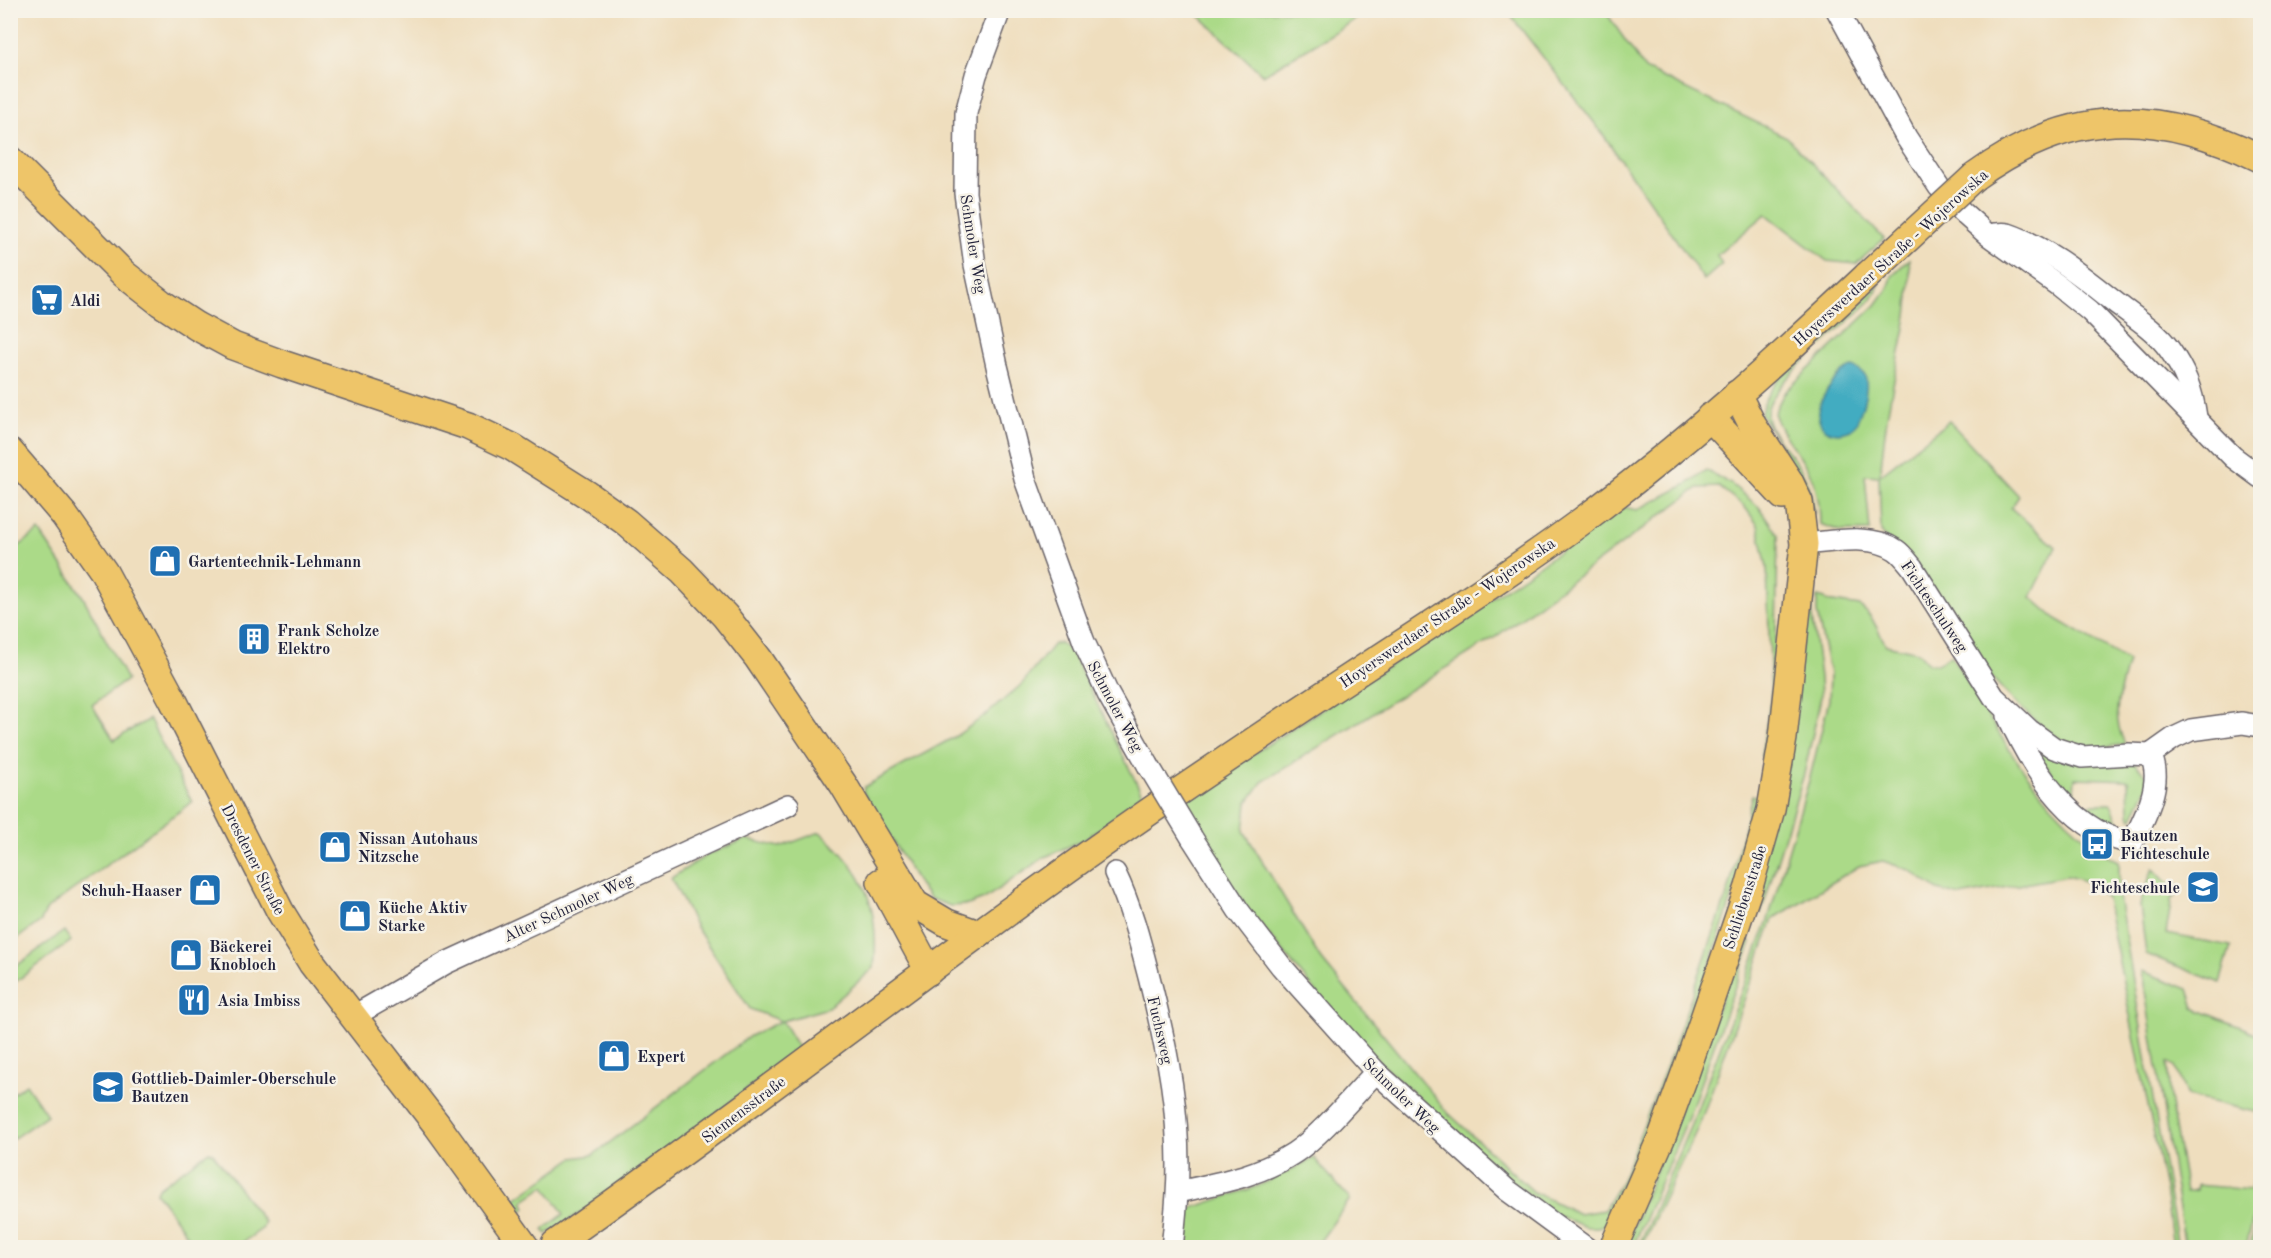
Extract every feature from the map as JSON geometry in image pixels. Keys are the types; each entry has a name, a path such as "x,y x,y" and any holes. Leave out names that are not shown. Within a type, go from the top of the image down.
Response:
{"main road":[{"name":"Hoyerswerdaer Straße - Wojerowska","path":"978,934 1164,802 1333,688 1453,611 1583,520 1737,394 1974,177 2019,148 2078,126 2120,121 2175,126 2235,146 2260,158"},
{"path":"10,160 124,274 161,303 196,326 233,346 468,426 512,447 607,508 654,545 724,616 758,657 843,784 915,904 939,963"},
{"name":"Schliebenstraße","path":"1613,1248 1663,1134 1749,887 1771,809 1783,738 1803,537 1799,502 1789,481 1753,426 1737,394"},
{"path":"1710,417 1784,497 1803,537"},
{"name":"Dresdener Straße","path":"10,452 64,515 104,572 168,690 280,911 312,963 437,1125 526,1248"},
{"path":"800,722 829,790 914,940 939,963"},
{"path":"915,904 947,923 978,934"},
{"name":"Siemensstraße","path":"555,1244 659,1171 978,934"}],"street":[{"name":"Schmoler Weg","path":"1000,10 976,75 966,114 965,193 975,265 997,366 1029,490 1084,642 1108,694 1192,838 1238,910 1267,947 1376,1072 1507,1190 1587,1248"},
{"path":"1837,10 1906,137 1938,187 1988,235 2090,311 2233,457 2260,477"},
{"path":"1988,235 2005,233 2037,248 2083,277 2140,322 2167,346 2184,371 2192,392 2196,417"},
{"name":"Fichteschulweg","path":"1803,537 1878,543 1895,550 1912,567 1994,697 2005,710 2054,748 2082,757 2150,755 2156,771 2151,796 2132,843 2106,835 2073,813 2056,795 2023,749 2005,710"},
{"path":"2150,755 2190,730 2241,723 2260,726"},
{"name":"Alter Schmoler Weg","path":"352,1017 446,963 788,805"},
{"name":"Fuchsweg","path":"1115,873 1125,893 1163,1032 1175,1105 1178,1192 1172,1248"},
{"path":"1178,1192 1233,1180 1261,1170 1294,1153 1309,1141 1376,1072"}],"green space":[{"path":"1194,11 1369,11 1263,75"},
{"path":"1507,11 1605,11 1645,69 1787,137 1884,239 1856,264 1827,261 1766,214 1717,255 1722,264 1704,280 1600,130"},
{"path":"1909,259 1907,313 1888,410 1880,475 1949,421 2019,496 2011,508 2056,547 2031,597 2055,618 2128,661 2117,712 2120,733 2125,744 2104,748 2083,748 2072,745 2048,731 1994,680 1881,532 1879,476 1865,475 1870,531 1840,531 1820,524 1814,483 1774,413 1784,393 1876,305 1889,287 1892,276"},
{"path":"1880,283 1869,302 1792,373 1769,404 1767,416 1769,424 1804,475 1810,491 1814,514 1798,475 1761,414 1762,409 1768,394 1782,376"},
{"path":"1706,470 1731,484 1759,507 1778,535 1774,733 1769,756 1761,756 1771,697 1767,568 1758,525 1744,506 1719,487 1698,488 1494,638 1262,782 1247,803 1244,831 1320,958 1446,1111 1534,1192 1579,1214 1604,1210 1622,1180 1672,1052 1729,889 1752,795 1761,798 1763,802 1681,1054 1615,1217 1607,1224 1586,1227 1556,1215 1510,1180 1382,1065 1326,1004 1246,907 1179,802 1458,621 1624,507 1637,510 1685,485"},
{"path":"39,531 83,597 127,680 92,705 114,740 149,719 192,802 47,909 41,921 11,943 11,552"},
{"path":"1813,579 1812,617 1821,697 1804,774 1761,913 1756,911 1755,906"},
{"path":"1817,597 1826,601 1860,606 1871,617 1886,645 1918,652 1928,663 1937,664 1951,655 2010,750 2043,795 2091,843 2119,861 2119,897 2178,1247 2173,1247 2165,1189 2106,898 2092,883 2067,876 1960,896 1938,890 1909,870 1883,861 1859,866 1773,919 1700,1123 1641,1247 1638,1248 1693,1120 1768,920 1810,777 1829,700 1830,674 1817,613"},
{"path":"1061,643 1072,653 1144,798 1083,840 1045,857 984,899 968,905 950,906 929,898 863,792 864,787 956,736 987,714 1022,684 1054,644"},
{"path":"2030,741 2135,763 2147,776 2148,785 2133,818 2129,814 2128,780 2075,778 2071,797 2065,794"},
{"path":"2091,804 2111,804 2121,828 2106,825 2084,808"},
{"path":"820,832 849,862 866,892 875,927 874,968 828,1008 782,1021 799,1049 618,1190 547,1234 543,1230 564,1214 545,1186 523,1201 526,1208 519,1213 514,1200 573,1158 593,1155 750,1036 781,1021 750,1009 696,927 671,878 707,855 746,839 780,847"},
{"path":"2153,868 2166,882 2178,886 2175,897 2172,897 2166,934 2231,946 2220,983 2146,954 2140,905"},
{"path":"64,931 71,941 11,985 11,970"},
{"path":"1746,936 1751,942 1688,1118 1633,1247 1625,1248"},
{"path":"2142,971 2188,989 2194,1008 2260,1035 2260,1113 2187,1096 2175,1067 2167,1063 2170,1098 2186,1192 2196,1190 2197,1185 2251,1190 2260,1139 2260,1189 2246,1247 2189,1247 2184,1241"},
{"path":"26,1084 47,1115 11,1140 11,1095"},
{"path":"209,1151 213,1153 264,1222 263,1228 236,1247 196,1247 156,1192"},
{"path":"1314,1158 1350,1199 1318,1244 1323,1247 1187,1247 1189,1209 1258,1186"},
{"path":"2260,1206 2260,1247 2250,1247"}],"water":[{"path":"1853,367 1863,373 1866,381 1861,412 1851,430 1840,433 1830,432 1819,421 1821,402 1841,373"}],"place":[{"name":"Aldi","path":"47,300"},
{"name":"Gartentechnik-Lehmann","path":"165,561"},
{"name":"Frank Scholze Elektro","path":"254,639"},
{"name":"Bautzen Fichteschule","path":"2097,844"},
{"name":"Nissan Autohaus Nitzsche","path":"335,847"},
{"name":"Fichteschule","path":"2203,887"},
{"name":"Schuh-Haaser","path":"205,890"},
{"name":"Küche Aktiv Starke","path":"355,916"},
{"name":"Bäckerei Knobloch","path":"186,955"},
{"name":"Asia Imbiss","path":"194,1000"},
{"name":"Expert","path":"614,1056"},
{"name":"Gottlieb-Daimler-Oberschule Bautzen","path":"108,1087"}]}
